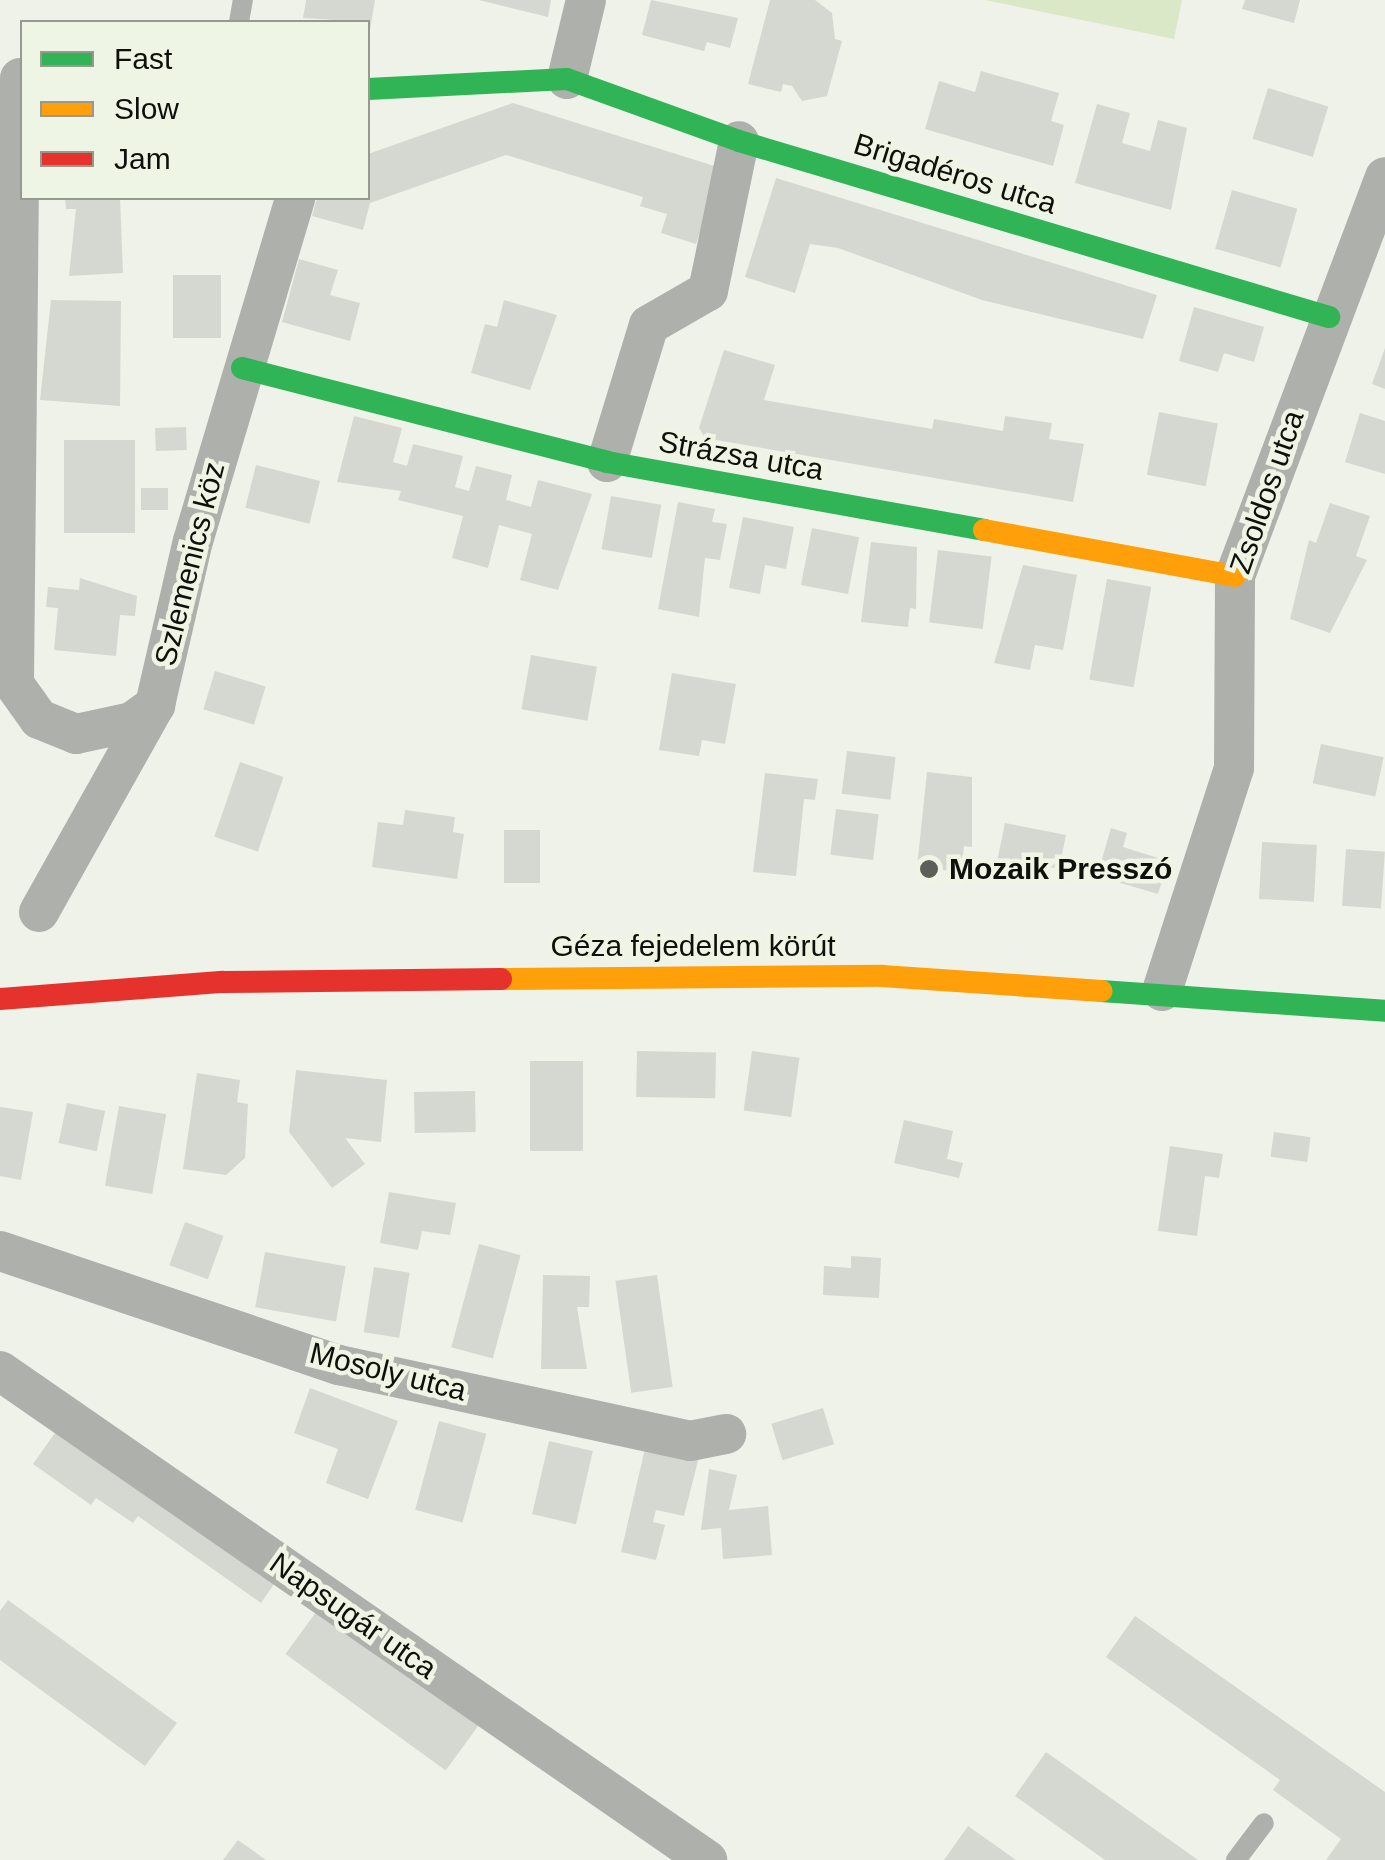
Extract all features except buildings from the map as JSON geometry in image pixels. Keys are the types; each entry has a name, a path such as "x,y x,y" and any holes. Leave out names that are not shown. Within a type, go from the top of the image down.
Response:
{"street":[{"path":"370,89 567,78 586,0"},
{"path":"14,78 14,684 39,719 76,734 132,722 155,706"},
{"name":"Brigadéros utca","path":"567,78 739,141 1329,317"},
{"path":"607,462 649,325 708,292 739,141"},
{"name":"Zsoldos utca","path":"1162,991 1234,768 1235,576 1329,317 1385,177"},
{"name":"Szlemenics köz","path":"40,912 155,706 242,368 294,200"},
{"name":"Strázsa utca","path":"242,368 607,462 1235,576"},
{"name":"Géza fejedelem körút","path":"0,1000 223,982 600,975 882,976 1162,991 1385,1011"},
{"name":"Mosoly utca","path":"0,1251 339,1365 690,1441 726,1434"},
{"name":"Napsugár utca","path":"0,1372 707,1860"}],"lane":[{"path":"1236,1860 1264,1823"}],"green space":[{"path":"985,0 1182,0 1174,39"}],"traffic: fast":[{"path":"370,89 567,79 739,141 1329,317"},
{"path":"242,368 607,462 984,530"},
{"path":"1101,991 1385,1011"}],"traffic: slow":[{"path":"984,530 1235,576"},
{"path":"501,979 882,976 1101,991"}],"traffic: jam":[{"path":"0,999 223,982 501,979"}],"place":[{"name":"Mozaik Presszó","path":"929,869"}]}
